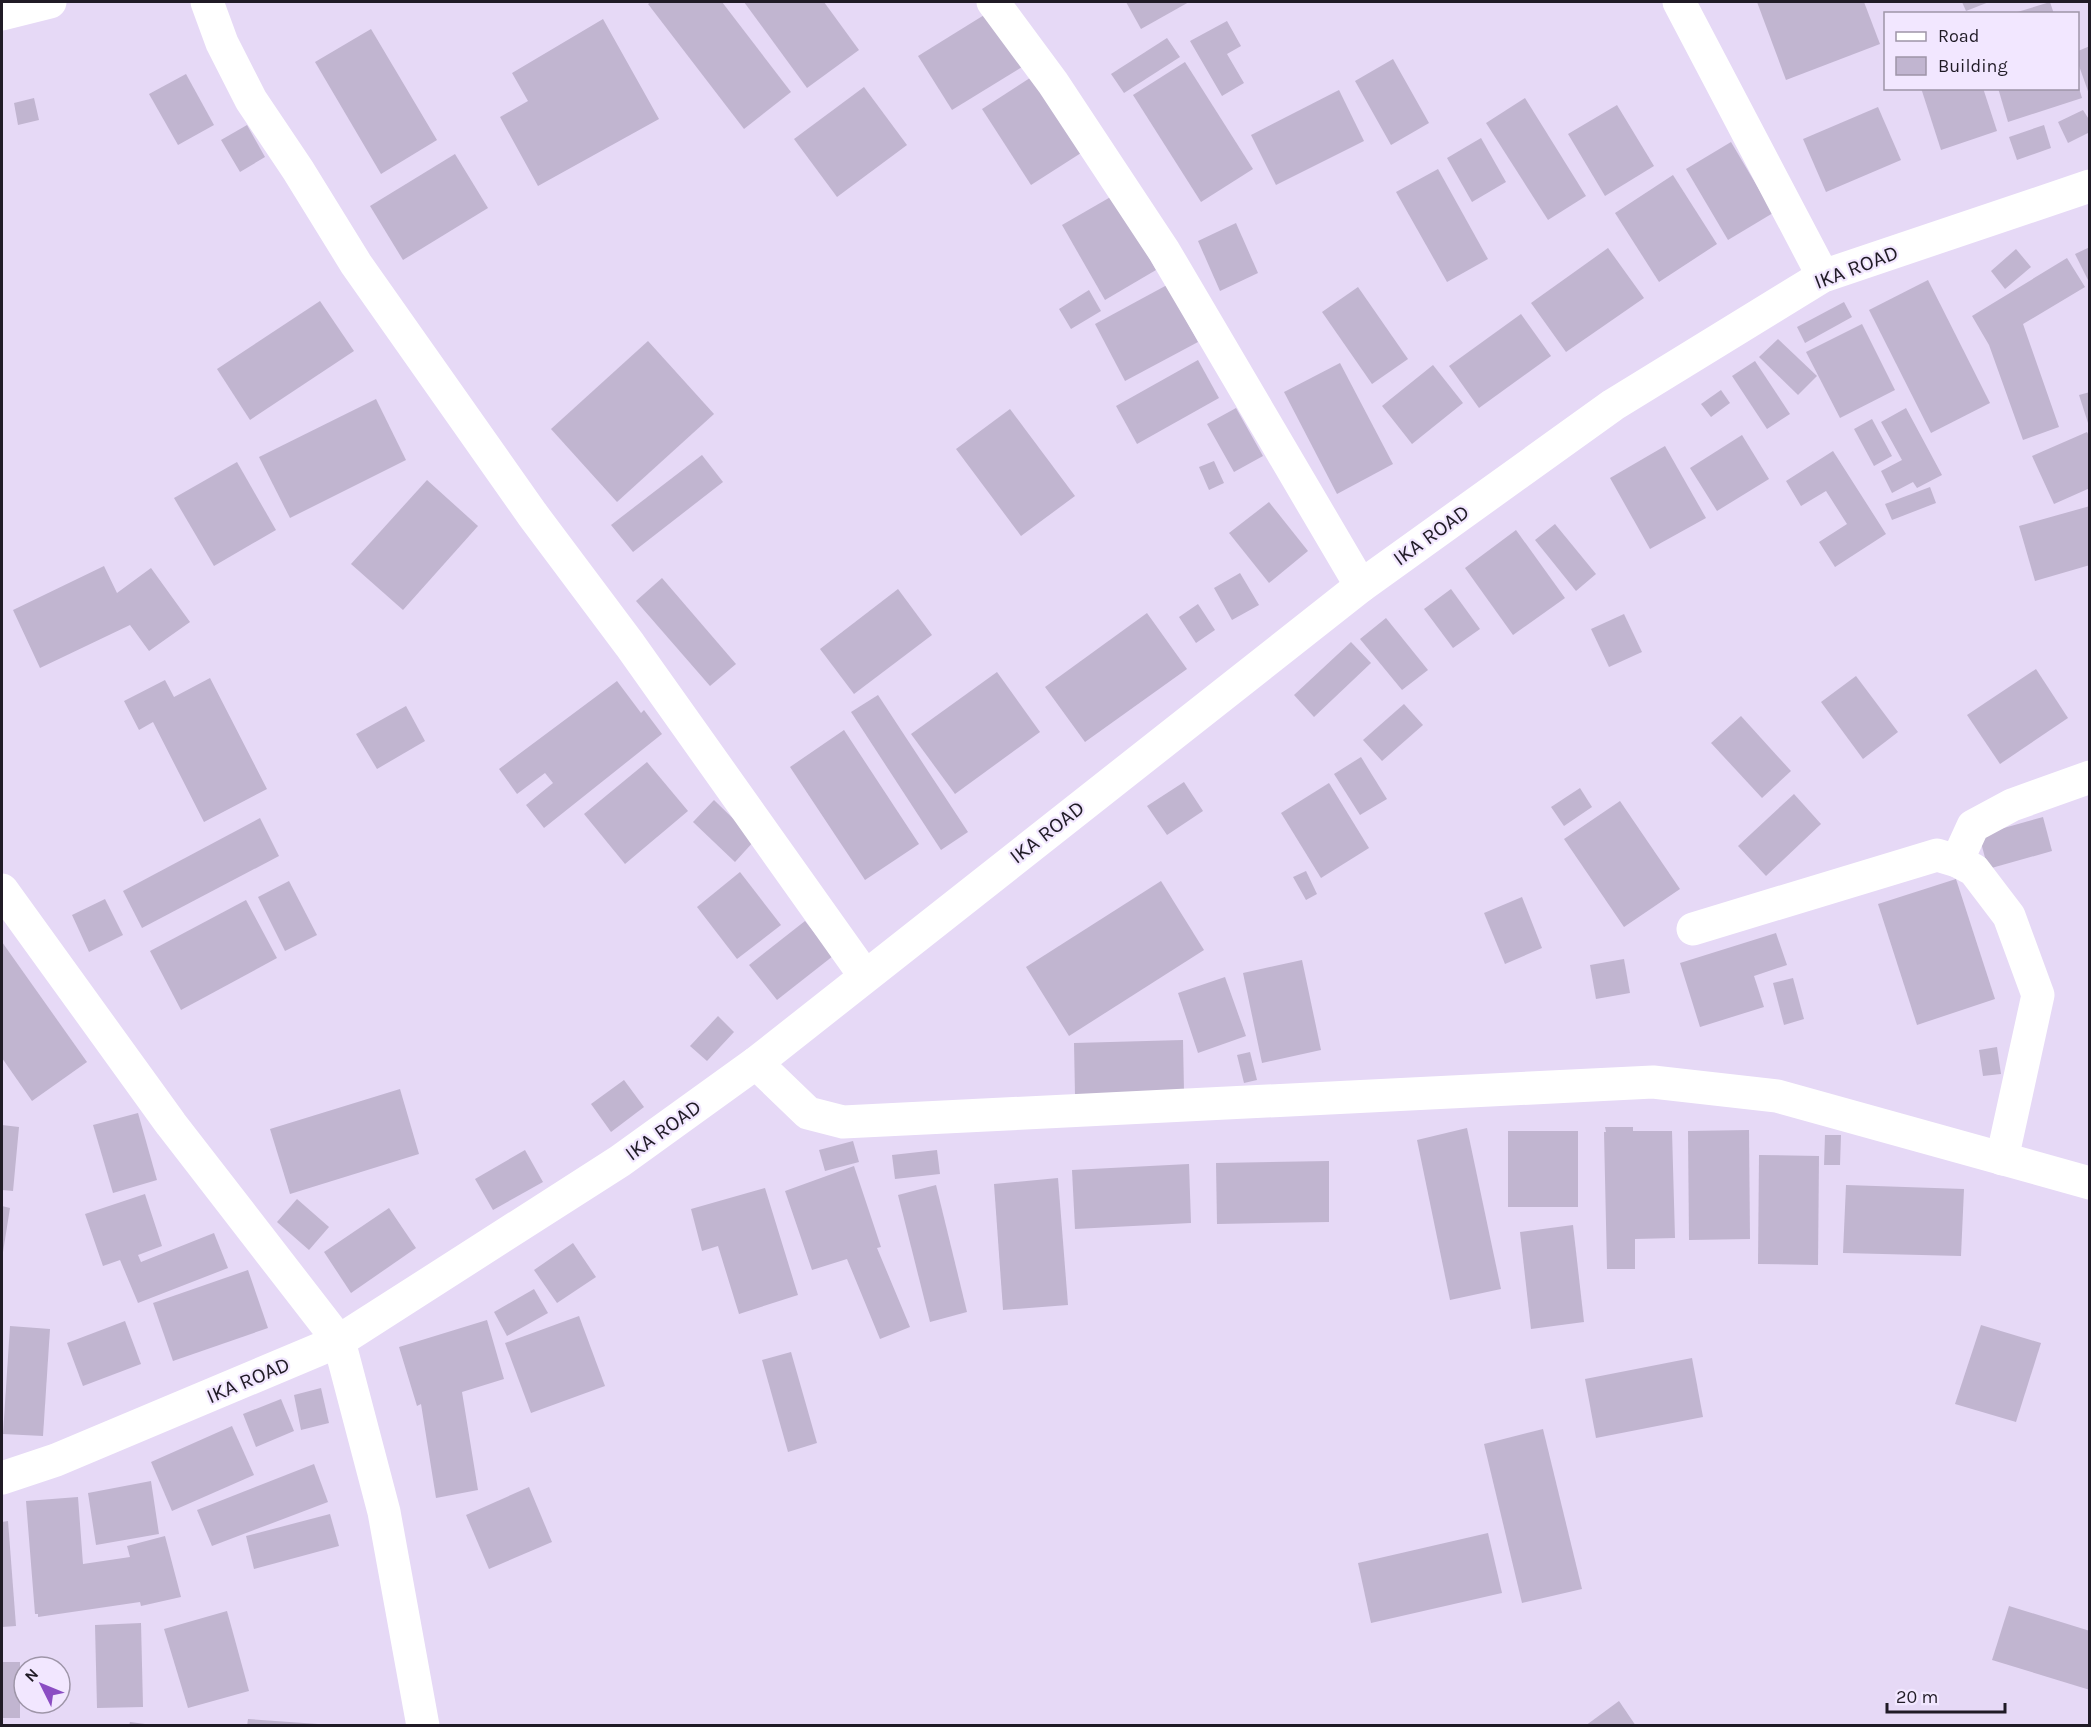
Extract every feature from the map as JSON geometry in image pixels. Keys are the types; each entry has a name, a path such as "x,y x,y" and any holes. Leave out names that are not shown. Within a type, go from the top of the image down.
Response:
{"street":[{"path":"2,14 50,2"},
{"path":"207,2 222,43 251,100 298,170 356,264 499,468 630,645 865,976"},
{"path":"993,2 1053,83 1164,251 1361,586"},
{"path":"1679,2 1823,276"},
{"name":"IKA ROAD","path":"2,1478 56,1460 339,1341 620,1161 756,1063 1361,586 1613,405 1823,276 2090,186"},
{"path":"1957,861 1973,826 2012,805 2090,777"},
{"path":"1693,929 1937,855 1957,861 1974,870 2009,916 2038,995 2002,1159"},
{"path":"4,897 171,1124 339,1341 384,1512 423,1725"},
{"path":"756,1063 808,1113 843,1122 1653,1082 1777,1096 2090,1183"}],"building":[{"path":"651,2 722,2 791,92 744,129 648,4"},
{"path":"744,2 824,2 859,50 807,88"},
{"path":"1126,2 1189,2 1141,29"},
{"path":"1757,2 1864,2 1880,44 1786,80"},
{"path":"1962,2 1989,2 1966,11"},
{"path":"2050,2 2053,12 2017,12"},
{"path":"989,12 1022,67 952,110 918,56"},
{"path":"603,19 659,119 538,186 500,117 528,101 512,73"},
{"path":"1227,21 1241,46 1227,54 1244,83 1222,96 1190,41"},
{"path":"371,29 437,140 381,174 315,62"},
{"path":"1167,38 1180,57 1124,93 1111,74"},
{"path":"2090,46 2090,94 2079,66 2079,51"},
{"path":"1393,59 1429,123 1391,145 1355,81"},
{"path":"1185,62 1253,169 1201,202 1133,95"},
{"path":"186,74 214,125 178,145 149,94"},
{"path":"1033,76 1081,153 1031,185 982,109"},
{"path":"864,87 907,145 837,197 794,139"},
{"path":"2079,88 2082,98 2008,122 1999,90 2079,90"},
{"path":"1339,90 1364,141 1276,185 1251,135"},
{"path":"1922,90 1984,90 1997,131 1941,150"},
{"path":"34,98 39,120 18,125 14,103"},
{"path":"1525,98 1586,196 1548,220 1486,123"},
{"path":"1617,105 1654,166 1605,196 1568,134"},
{"path":"1878,107 1901,160 1826,192 1803,139"},
{"path":"2083,110 2090,121 2090,132 2068,143 2058,122"},
{"path":"247,125 265,157 240,172 221,140"},
{"path":"2044,125 2051,148 2017,160 2009,137"},
{"path":"1481,138 1506,182 1472,202 1447,158"},
{"path":"1731,142 1773,213 1728,240 1686,169"},
{"path":"455,154 488,208 403,260 370,206"},
{"path":"1438,169 1488,259 1447,282 1396,192"},
{"path":"1673,175 1717,244 1659,282 1615,213"},
{"path":"1114,195 1156,270 1105,300 1062,225"},
{"path":"1236,223 1258,273 1220,291 1198,241"},
{"path":"2090,247 2090,284 2075,254"},
{"path":"1608,248 1644,298 1566,352 1531,303"},
{"path":"2016,249 2031,267 2005,289 1991,271"},
{"path":"2067,258 2085,287 2023,324 2059,427 2023,440 1989,345 1972,316"},
{"path":"1928,280 1990,403 1931,433 1869,310"},
{"path":"1167,285 1198,342 1125,381 1095,324"},
{"path":"1358,287 1408,359 1372,384 1322,312"},
{"path":"1089,290 1101,311 1071,329 1059,309"},
{"path":"320,301 354,351 250,420 217,369"},
{"path":"1844,302 1852,317 1805,343 1797,327"},
{"path":"1521,314 1551,356 1479,408 1449,366"},
{"path":"1862,324 1895,390 1840,418 1806,352"},
{"path":"1778,339 1817,376 1798,395 1759,357"},
{"path":"648,341 714,414 617,502 551,429"},
{"path":"1198,360 1219,398 1137,444 1116,406"},
{"path":"1755,361 1790,414 1767,429 1732,376"},
{"path":"1340,363 1393,464 1337,494 1284,392"},
{"path":"1433,365 1463,403 1412,444 1382,406"},
{"path":"1721,390 1730,403 1711,417 1701,404"},
{"path":"2090,392 2090,426 2089,426 2079,395"},
{"path":"376,399 406,460 290,518 259,457"},
{"path":"1236,408 1263,456 1234,472 1207,424"},
{"path":"1906,408 1942,475 1917,488 1913,482 1892,493 1881,471 1902,460 1881,422"},
{"path":"1010,409 1075,496 1021,536 956,449"},
{"path":"1872,419 1892,456 1874,466 1854,429"},
{"path":"2087,432 2090,438 2090,488 2054,504 2032,456"},
{"path":"1742,435 1769,479 1717,511 1690,468"},
{"path":"1665,446 1706,518 1650,549 1610,478"},
{"path":"1833,451 1886,534 1835,567 1819,542 1847,524 1826,491 1801,506 1786,481"},
{"path":"702,455 723,482 633,552 611,525"},
{"path":"1214,461 1224,483 1209,490 1199,467"},
{"path":"237,462 276,530 214,566 174,498"},
{"path":"427,480 478,526 403,610 351,564"},
{"path":"1930,487 1936,503 1892,520 1885,504"},
{"path":"1269,502 1308,551 1269,583 1229,533"},
{"path":"2090,506 2090,565 2035,581 2019,526"},
{"path":"1555,524 1596,574 1576,591 1535,540"},
{"path":"1516,530 1565,598 1513,635 1465,568"},
{"path":"104,566 117,593 151,568 190,622 149,651 130,625 40,668 13,610"},
{"path":"1240,573 1259,605 1232,620 1214,588"},
{"path":"662,578 736,664 710,686 636,601"},
{"path":"898,589 932,635 854,694 820,649"},
{"path":"1451,589 1480,629 1453,648 1424,609"},
{"path":"1198,604 1215,630 1196,643 1179,617"},
{"path":"1147,613 1187,669 1085,742 1045,687"},
{"path":"1624,614 1642,652 1609,667 1591,629"},
{"path":"1386,618 1428,670 1402,690 1360,639"},
{"path":"1351,642 1371,663 1314,717 1294,695"},
{"path":"2036,669 2068,718 2000,764 1967,715"},
{"path":"997,672 1040,732 955,794 911,734"},
{"path":"1856,676 1898,732 1863,759 1821,702"},
{"path":"210,678 267,789 204,822 153,722 139,730 124,701 165,680 174,697"},
{"path":"617,681 641,713 644,710 662,734 544,828 526,805 553,783 545,773 517,794 499,769"},
{"path":"878,695 968,832 941,850 851,712"},
{"path":"1404,704 1423,725 1382,761 1363,740"},
{"path":"406,706 425,741 377,769 356,734"},
{"path":"1741,716 1791,771 1762,798 1711,743"},
{"path":"844,730 919,844 865,880 790,767"},
{"path":"1361,757 1387,799 1360,815 1334,774"},
{"path":"647,762 688,811 625,864 584,814"},
{"path":"1184,782 1203,811 1167,835 1147,806"},
{"path":"1329,783 1369,848 1321,878 1281,813"},
{"path":"1580,788 1592,807 1564,826 1551,807"},
{"path":"1794,794 1821,824 1766,876 1738,846"},
{"path":"714,800 755,840 735,862 693,822"},
{"path":"1620,801 1680,889 1624,927 1564,839"},
{"path":"2043,817 2052,851 1988,869 1979,835"},
{"path":"260,818 279,856 142,928 123,891"},
{"path":"1306,871 1317,894 1306,900 1293,877"},
{"path":"740,872 781,925 737,959 697,907"},
{"path":"1956,879 1995,999 1917,1025 1878,904"},
{"path":"289,881 317,935 285,951 258,897"},
{"path":"1161,881 1204,950 1069,1036 1026,967"},
{"path":"1522,897 1542,948 1505,964 1484,913"},
{"path":"105,899 123,935 89,952 72,915"},
{"path":"246,900 277,958 181,1010 150,951"},
{"path":"805,921 833,956 777,1000 749,965"},
{"path":"1776,933 1787,965 1754,976 1764,1007 1700,1027 1680,963"},
{"path":"2,942 87,1062 32,1101 2,1058"},
{"path":"1624,959 1630,993 1596,999 1590,965"},
{"path":"1302,960 1321,1050 1262,1063 1243,973"},
{"path":"1225,977 1246,1036 1198,1053 1178,993"},
{"path":"1793,978 1804,1019 1784,1025 1773,983"},
{"path":"718,1016 734,1032 707,1061 690,1046"},
{"path":"1183,1040 1184,1092 1075,1095 1074,1043"},
{"path":"1997,1047 2001,1074 1983,1076 1979,1050"},
{"path":"1250,1052 1257,1080 1244,1083 1237,1055"},
{"path":"624,1080 644,1107 611,1132 591,1104"},
{"path":"400,1089 419,1154 290,1194 270,1129"},
{"path":"138,1113 157,1180 113,1193 93,1125"},
{"path":"2,1125 19,1127 13,1191 2,1190"},
{"path":"1605,1127 1633,1127 1633,1131 1672,1131 1675,1238 1635,1239 1635,1269 1607,1269"},
{"path":"1467,1128 1501,1289 1450,1300 1417,1140"},
{"path":"1749,1130 1750,1239 1689,1240 1688,1131"},
{"path":"1508,1131 1578,1131 1578,1207 1508,1207"},
{"path":"1825,1135 1841,1135 1840,1165 1824,1165"},
{"path":"853,1141 859,1162 825,1171 819,1150"},
{"path":"525,1150 543,1182 493,1210 475,1179"},
{"path":"937,1150 940,1174 895,1179 892,1155"},
{"path":"1759,1155 1819,1156 1818,1265 1758,1264"},
{"path":"1329,1161 1329,1222 1217,1224 1216,1163"},
{"path":"1189,1164 1191,1223 1075,1229 1072,1170"},
{"path":"854,1166 881,1247 877,1248 910,1327 880,1339 847,1259 812,1270 785,1191"},
{"path":"1058,1178 1068,1305 1003,1310 994,1184"},
{"path":"936,1185 967,1312 930,1322 898,1195"},
{"path":"1846,1185 1964,1189 1961,1256 1843,1253"},
{"path":"765,1188 798,1295 739,1314 718,1246 702,1251 691,1209"},
{"path":"145,1194 162,1246 138,1255 141,1262 214,1233 228,1268 138,1303 120,1260 103,1266 85,1214"},
{"path":"297,1199 329,1227 309,1250 277,1222"},
{"path":"2,1206 10,1208 3,1252 2,1252"},
{"path":"389,1208 416,1248 351,1293 324,1252"},
{"path":"1573,1225 1584,1322 1531,1329 1520,1232"},
{"path":"573,1243 596,1277 557,1303 534,1270"},
{"path":"248,1270 268,1328 173,1361 153,1303"},
{"path":"534,1289 548,1313 507,1336 494,1312"},
{"path":"579,1316 605,1386 531,1413 505,1343"},
{"path":"487,1320 504,1379 462,1392 478,1490 436,1498 421,1404 417,1406 399,1347"},
{"path":"125,1321 141,1364 83,1386 67,1343"},
{"path":"1981,1325 2041,1343 2016,1422 1955,1404"},
{"path":"10,1326 50,1329 43,1436 3,1434"},
{"path":"791,1352 817,1443 788,1452 762,1360"},
{"path":"1692,1358 1703,1417 1596,1438 1585,1379"},
{"path":"321,1388 329,1423 301,1430 294,1395"},
{"path":"281,1399 294,1431 256,1447 243,1414"},
{"path":"232,1426 254,1475 172,1511 151,1462"},
{"path":"1543,1429 1582,1589 1522,1603 1484,1444"},
{"path":"314,1464 328,1502 212,1546 197,1510"},
{"path":"151,1481 159,1534 96,1545 88,1493"},
{"path":"529,1487 552,1542 489,1569 466,1515"},
{"path":"78,1497 83,1564 130,1557 127,1546 165,1536 181,1597 141,1606 140,1602 38,1617 38,1614 35,1614 26,1501"},
{"path":"330,1514 339,1546 254,1569 246,1536"},
{"path":"8,1521 16,1626 2,1627 2,1522"},
{"path":"1488,1533 1502,1593 1371,1623 1358,1563"},
{"path":"2009,1606 2090,1631 2090,1690 1992,1660"},
{"path":"227,1611 249,1691 188,1708 164,1629"},
{"path":"141,1623 143,1707 97,1708 95,1625"},
{"path":"2,1662 12,1662 12,1715 20,1715 20,1718 2,1718"},
{"path":"1619,1701 1636,1726 1585,1726"},
{"path":"248,1719 318,1724 318,1726 247,1726"},
{"path":"130,1722 145,1724 145,1726 129,1726"}]}
